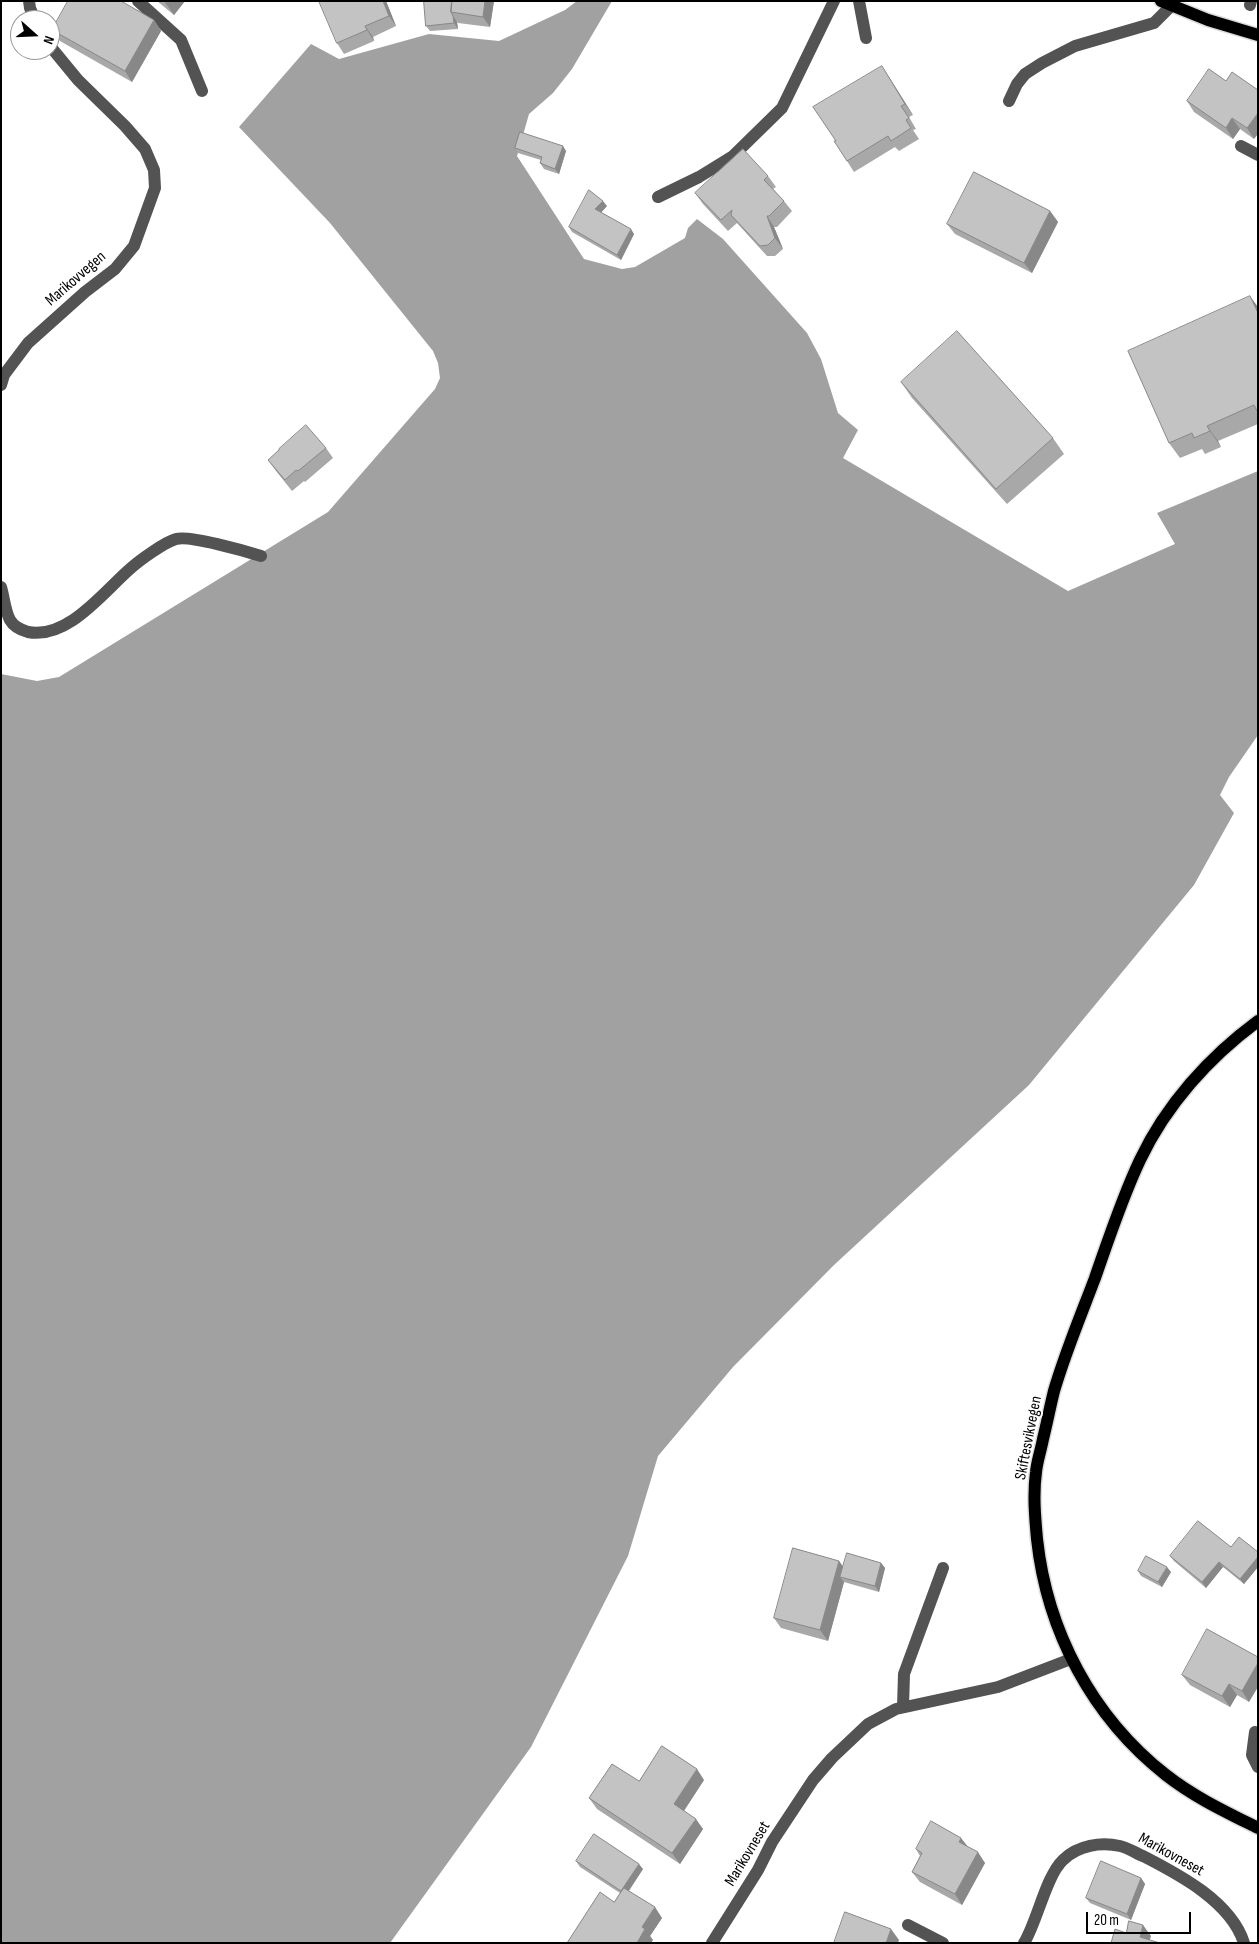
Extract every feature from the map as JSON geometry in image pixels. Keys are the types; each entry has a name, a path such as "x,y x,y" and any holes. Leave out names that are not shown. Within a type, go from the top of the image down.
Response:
{"main road":[{"path":"1167,3 1208,20 1258,35"},
{"name":"Skiftesvikvegen","path":"1258,1022 1235,1038 1198,1074 1167,1114 1141,1158 1121,1204 1054,1392 1036,1472 1035,1519 1040,1567 1052,1612 1071,1659 1100,1707 1137,1749 1166,1774 1204,1801 1258,1828"}],"street":[{"path":"138,1 181,40 202,91"},
{"path":"658,197 699,177 733,156 782,108 834,1"},
{"path":"859,1 866,38"},
{"path":"1009,101 1017,84 1025,74 1042,63 1075,46 1154,23 1167,3"},
{"name":"Marikovvegen","path":"1,385 4,375 28,343 114,269 134,246 155,188 154,170 145,149 125,126 78,80 60,58"},
{"path":"1241,146 1258,155"},
{"path":"1,587 9,618 13,624 22,630 35,633 51,631 63,625 94,604 131,567 176,538 196,540 261,556"},
{"path":"903,1707 904,1674 943,1568"},
{"name":"Marikovneset","path":"712,1943 758,1870 772,1842 813,1780 832,1758 868,1724 896,1709 998,1687 1071,1659"},
{"path":"1255,1732 1252,1754 1258,1767"},
{"name":"Marikovneset","path":"1024,1943 1052,1877 1062,1860 1089,1846 1104,1844 1122,1847 1175,1872 1192,1884 1212,1899 1232,1921 1244,1943"},
{"path":"908,1926 943,1943"}],"shaded area":[{"path":"577,1 612,1 572,69 553,93 529,114 517,156 584,259 622,269 635,267 685,238 688,228 697,219 723,239 807,333 821,359 838,413 858,430 843,458 1068,591 1175,544 1157,513 1258,471 1258,735 1229,777 1220,795 1234,813 1194,885 1029,1085 834,1265 733,1367 658,1456 628,1556 531,1747 390,1943 1,1943 1,674 37,681 59,677 328,512 435,389 440,378 438,363 433,351 330,223 239,127 311,44 339,59 429,34 499,41 565,10"}],"building":[{"path":"68,1 121,1 154,20 125,71 60,34 60,16"},
{"path":"319,1 383,1 389,16 365,26 367,30 337,43"},
{"path":"424,1 452,1 451,12 454,23 426,26"},
{"path":"452,1 485,1 483,17 451,12"},
{"path":"882,66 905,104 901,106 909,118 906,120 911,128 891,141 888,136 847,161 813,107"},
{"path":"1209,69 1226,81 1232,72 1258,90 1258,113 1247,128 1232,118 1226,128 1187,101"},
{"path":"520,132 563,146 555,169 540,163 542,157 515,148"},
{"path":"743,149 768,176 764,180 784,201 767,216 775,238 768,245 760,246 731,215 732,210 721,220 695,193"},
{"path":"974,172 1050,211 1024,263 947,224"},
{"path":"589,190 603,201 595,209 631,229 617,255 569,227"},
{"path":"1250,296 1258,313 1258,410 1254,405 1207,426 1210,431 1194,438 1192,433 1169,443 1128,351"},
{"path":"957,331 1053,438 996,489 901,382"},
{"path":"306,425 326,448 285,480 268,460"},
{"path":"1198,1521 1231,1547 1239,1537 1258,1552 1258,1557 1240,1579 1219,1562 1202,1582 1170,1556"},
{"path":"793,1548 839,1561 820,1630 774,1618"},
{"path":"847,1553 881,1563 875,1586 840,1577"},
{"path":"1146,1556 1167,1567 1158,1582 1138,1571"},
{"path":"1207,1629 1258,1657 1258,1663 1242,1691 1229,1684 1222,1696 1182,1675"},
{"path":"662,1746 697,1769 674,1804 696,1819 672,1853 589,1798 612,1764 639,1781"},
{"path":"931,1821 961,1838 959,1842 978,1852 955,1894 912,1872 922,1853 916,1849"},
{"path":"594,1834 639,1864 621,1891 576,1861"},
{"path":"1101,1861 1141,1878 1127,1914 1086,1898"},
{"path":"624,1888 655,1907 642,1927 645,1929 637,1943 567,1943 600,1892 614,1902"},
{"path":"845,1912 891,1929 886,1943 834,1943"},
{"path":"1129,1921 1143,1925 1140,1937 1160,1943 1111,1943 1115,1929 1126,1933"}]}
